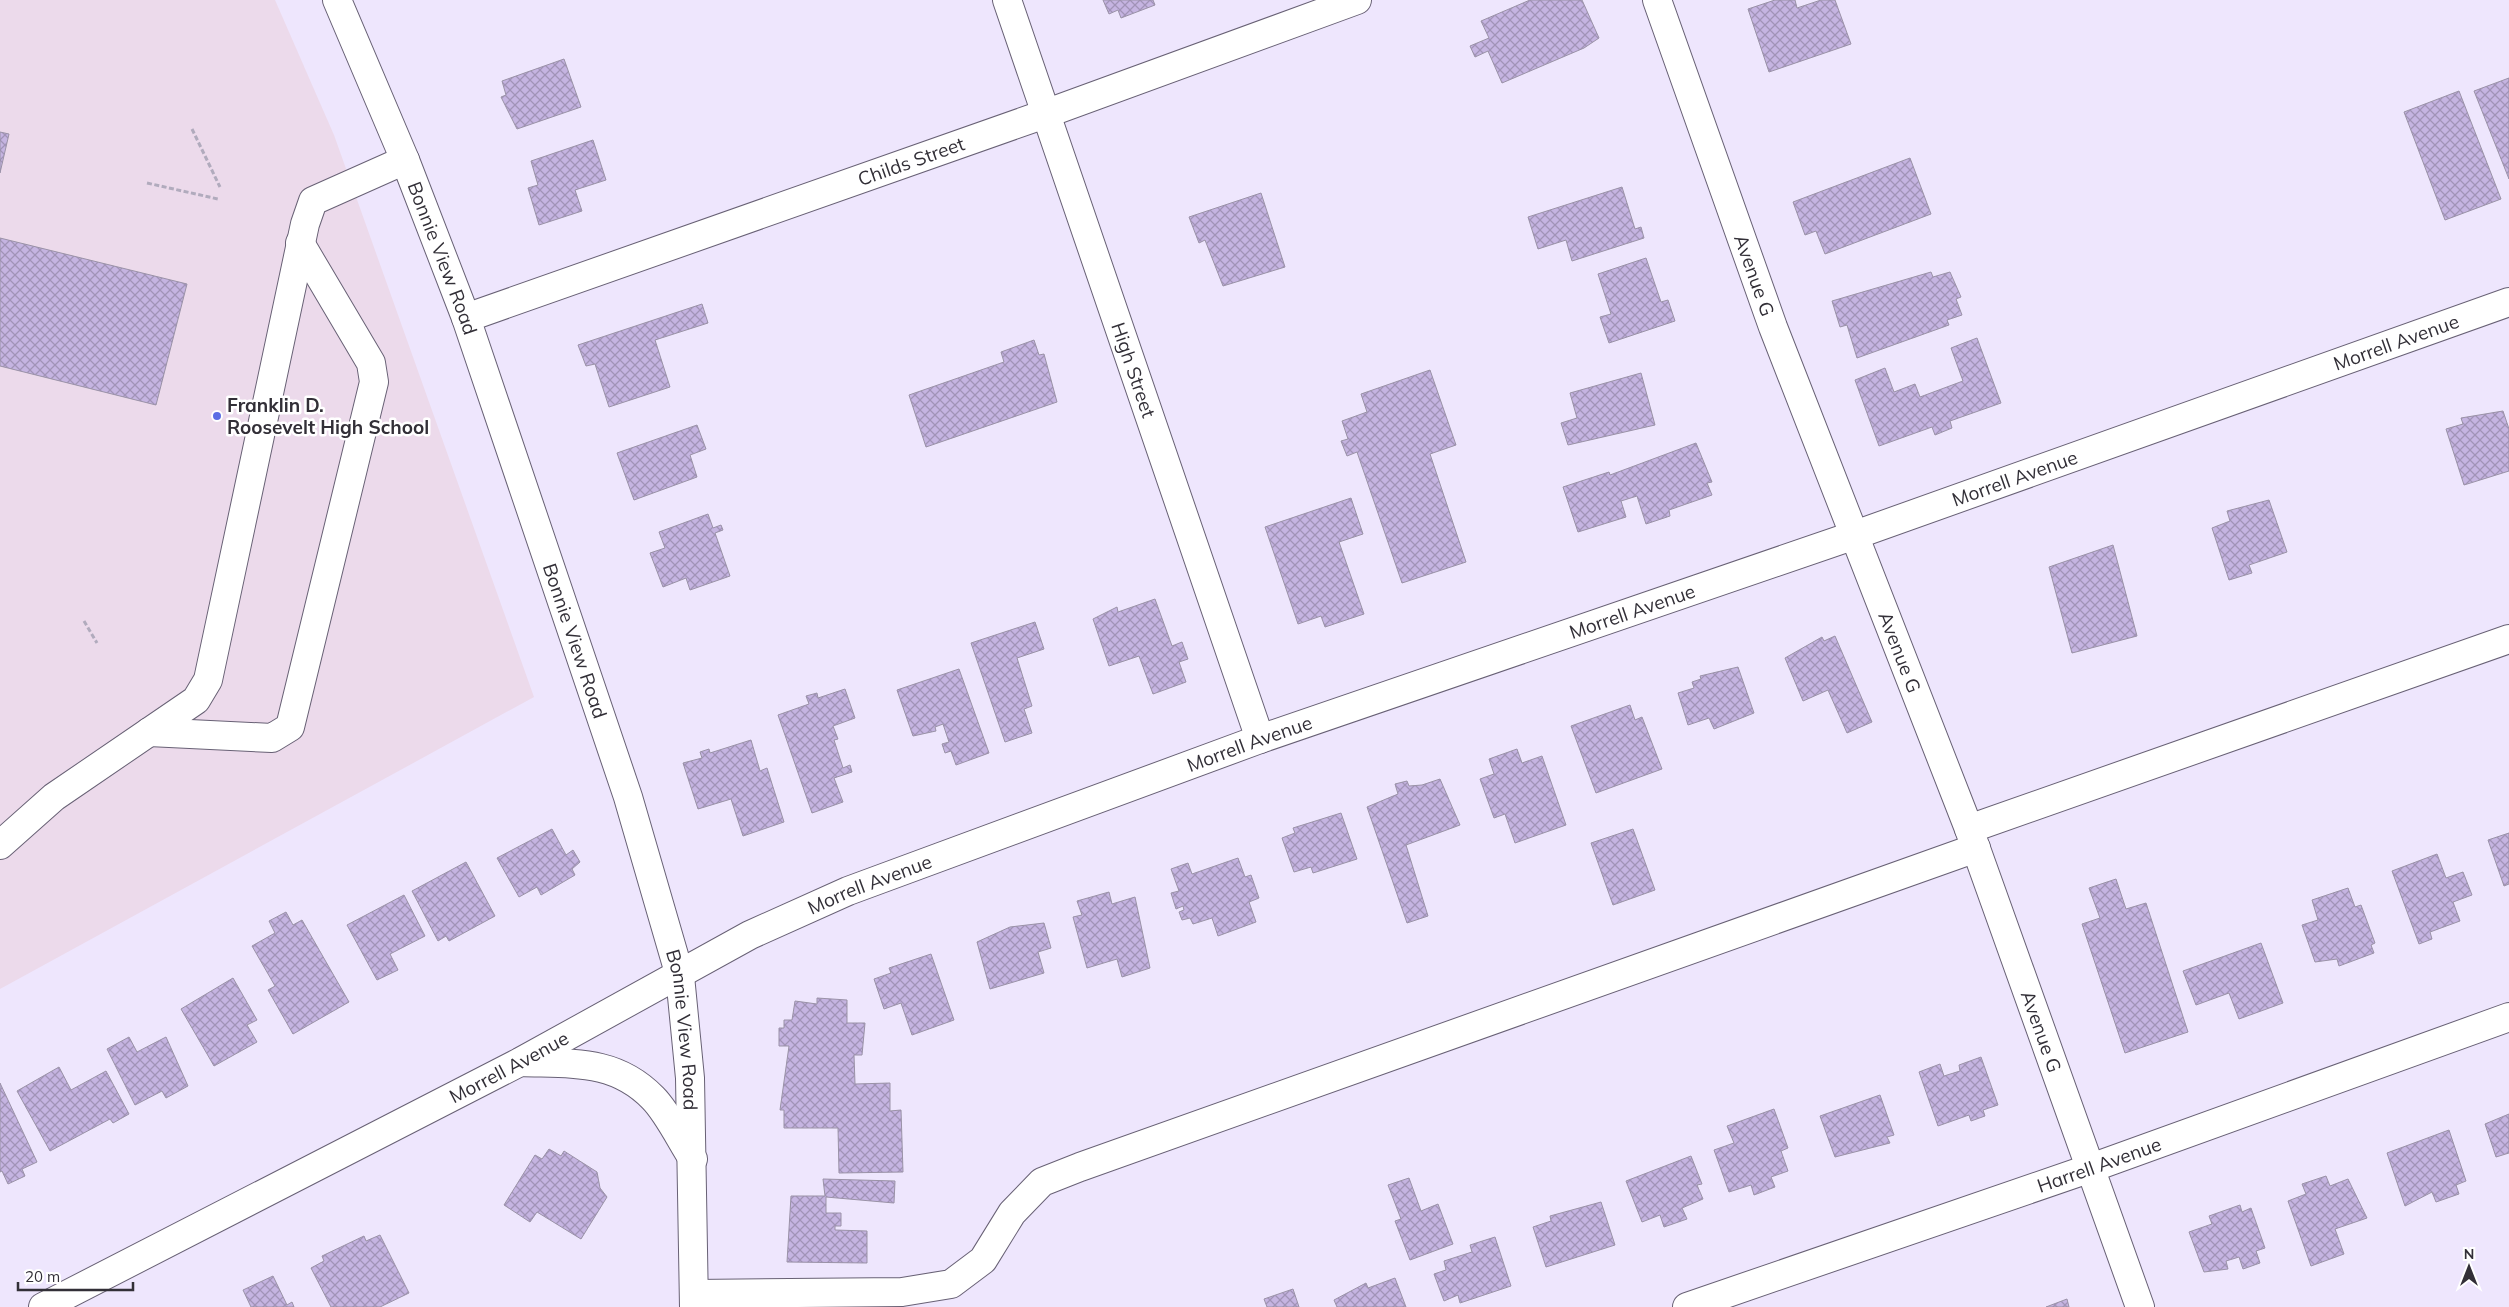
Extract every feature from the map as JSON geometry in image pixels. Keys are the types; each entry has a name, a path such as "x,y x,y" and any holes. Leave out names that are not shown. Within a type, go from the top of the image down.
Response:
{"street":[{"name":"Bonnie View Road","path":"337,0 405,160 466,318 628,797 680,976 690,1078 693,1159 694,1301"},
{"name":"High Street","path":"1007,0 1260,739"},
{"name":"Childs Street","path":"466,318 1045,114 1357,0"},
{"name":"Avenue G","path":"1657,0 1773,327 1972,839 2140,1307"},
{"path":"0,845 54,797 196,700 208,680 300,243 313,201 405,160"},
{"path":"149,732 272,738 290,728 374,382 371,362 300,243"},
{"name":"Morrell Avenue","path":"43,1307 520,1062 680,976 750,935 848,891 1260,739 1855,535 2509,302"},
{"path":"694,1301 902,1292 951,1284 983,1260 1012,1213 1042,1182 1089,1163 1972,839 2509,639"},
{"name":"Harrell Avenue","path":"1687,1307 2091,1168 2509,1017"},
{"path":"520,1062 590,1065 622,1074 654,1099 693,1159"}],"path":[{"path":"192,129 220,187"},
{"path":"147,183 218,199"},
{"path":"84,620 97,643"}],"shaded area":[{"name":"Franklin D. Roosevelt High School","path":"0,0 275,0 334,135 534,697 0,989"}],"building":[{"path":"1103,0 1153,0 1155,5 1121,18 1118,10 1109,14"},
{"path":"1530,0 1582,0 1599,38 1584,48 1502,83 1488,51 1475,57 1470,46 1489,38 1481,21"},
{"path":"1775,0 1795,0 1797,8 1821,0 1835,0 1851,44 1769,72 1748,9"},
{"path":"564,59 581,107 517,129 501,97 506,95 502,81"},
{"path":"2509,78 2509,179 2474,91"},
{"path":"2459,91 2501,199 2445,220 2404,112"},
{"path":"0,132 9,134 0,173"},
{"path":"593,140 606,180 575,190 582,211 539,225 528,188 538,185 531,161"},
{"path":"1910,158 1931,214 1825,254 1816,231 1805,235 1793,202"},
{"path":"1622,187 1635,229 1641,227 1644,238 1572,261 1566,240 1538,249 1528,217"},
{"path":"1261,193 1285,267 1223,286 1205,240 1199,243 1189,217"},
{"path":"0,238 187,284 156,405 0,366"},
{"path":"1646,258 1661,302 1668,300 1675,321 1609,343 1600,317 1611,314 1598,274"},
{"path":"1931,272 1933,277 1950,272 1961,297 1956,299 1962,315 1947,320 1949,325 1857,358 1847,325 1840,327 1832,301"},
{"path":"702,304 708,323 655,340 670,387 609,407 595,364 586,366 578,345"},
{"path":"1977,338 2001,403 1950,421 1952,428 1935,435 1932,427 1879,446 1855,380 1885,368 1894,392 1915,384 1920,397 1963,381 1951,348"},
{"path":"1034,340 1039,355 1044,354 1057,402 926,447 909,395 1004,362 1001,352"},
{"path":"1430,370 1456,445 1430,454 1466,562 1402,583 1357,452 1347,456 1341,441 1348,439 1342,421 1367,412 1361,394"},
{"path":"1641,373 1655,425 1568,445 1561,423 1577,418 1570,393"},
{"path":"2503,411 2509,429 2509,471 2464,485 2446,429 2463,424 2461,418"},
{"path":"697,425 706,449 690,455 697,477 634,500 617,453"},
{"path":"1696,443 1712,482 1707,483 1712,495 1669,510 1670,516 1646,524 1637,496 1621,501 1626,517 1578,532 1563,487 1609,472 1610,475"},
{"path":"1351,498 1363,534 1339,542 1364,614 1325,627 1321,616 1298,624 1265,527"},
{"path":"2269,500 2287,552 2249,565 2252,573 2229,580 2212,528 2230,521 2227,511"},
{"path":"708,514 713,528 721,525 723,530 715,533 730,576 690,590 686,578 663,587 650,553 665,548 659,532"},
{"path":"2113,545 2137,636 2072,653 2049,567"},
{"path":"1155,599 1172,646 1182,642 1188,659 1179,662 1186,682 1153,694 1139,656 1109,666 1093,619 1117,607 1118,612"},
{"path":"1035,622 1044,649 1017,658 1032,706 1024,709 1032,733 1005,742 971,643"},
{"path":"1835,636 1872,722 1847,733 1828,690 1803,701 1785,658 1822,637 1824,641"},
{"path":"1738,667 1754,713 1714,729 1709,718 1688,725 1678,693 1694,688 1692,682 1701,679 1700,676"},
{"path":"959,669 989,753 956,765 951,751 945,753 942,744 949,742 943,724 935,727 936,731 913,736 897,690"},
{"path":"845,689 855,718 833,726 838,739 834,740 843,768 850,765 852,772 834,778 843,802 812,813 778,715 809,704 806,696 817,693 818,698"},
{"path":"1630,705 1635,720 1642,717 1662,769 1596,793 1571,726"},
{"path":"751,740 760,771 767,768 784,822 743,836 731,799 698,809 683,763 702,758 700,752 709,749 710,753"},
{"path":"1517,749 1522,763 1542,756 1566,825 1515,843 1505,814 1494,818 1480,779 1494,774 1489,759"},
{"path":"1440,779 1460,825 1406,845 1428,916 1407,923 1367,807 1398,794 1395,784 1407,781 1409,786 1422,785"},
{"path":"1341,813 1357,859 1313,873 1311,867 1294,872 1282,838 1295,833 1293,828"},
{"path":"552,829 566,855 573,850 580,862 572,869 575,875 541,895 537,887 519,897 497,858"},
{"path":"1633,829 1655,890 1613,905 1591,843"},
{"path":"2509,833 2509,884 2504,886 2488,840"},
{"path":"2437,854 2446,878 2463,872 2472,895 2453,902 2460,921 2430,932 2432,939 2419,944 2392,871"},
{"path":"1238,858 1245,877 1251,875 1259,898 1249,902 1256,922 1218,936 1212,918 1193,924 1190,918 1182,920 1179,912 1184,910 1183,906 1176,909 1171,893 1179,891 1171,869 1188,863 1192,874"},
{"path":"466,862 495,916 449,941 446,936 438,941 412,891"},
{"path":"2116,879 2126,909 2146,903 2188,1032 2125,1053 2082,924 2100,918 2089,888"},
{"path":"2348,888 2355,907 2361,905 2375,943 2371,945 2374,953 2339,966 2337,959 2315,962 2302,925 2318,920 2312,900"},
{"path":"1109,892 1112,904 1135,897 1150,968 1122,977 1117,959 1087,968 1073,917 1082,915 1077,901"},
{"path":"404,895 425,936 390,954 398,970 377,980 347,925"},
{"path":"286,912 293,925 302,920 349,1002 293,1034 268,990 275,986 252,946 275,933 269,921"},
{"path":"1044,923 1051,948 1038,952 1044,973 990,989 977,942 1010,927"},
{"path":"2261,943 2283,1003 2239,1019 2229,993 2196,1005 2183,971"},
{"path":"931,954 954,1020 912,1035 901,1003 884,1009 874,979 891,973 889,968"},
{"path":"233,978 257,1020 247,1025 257,1042 214,1066 181,1009"},
{"path":"817,998 847,1000 847,1023 865,1023 862,1055 854,1055 855,1084 890,1083 890,1111 901,1110 903,1172 839,1173 838,1128 784,1128 784,1110 780,1110 789,1046 779,1046 779,1028 784,1028 784,1020 792,1020 795,1001 817,1004"},
{"path":"129,1037 137,1052 166,1037 188,1086 166,1098 162,1091 135,1105 107,1049"},
{"path":"1981,1057 1998,1105 1983,1110 1985,1116 1971,1121 1969,1115 1938,1126 1919,1072 1940,1064 1944,1076 1960,1071 1959,1065"},
{"path":"59,1067 71,1090 106,1071 129,1114 113,1123 110,1119 50,1151 17,1091"},
{"path":"0,1083 37,1162 22,1169 25,1176 8,1184 2,1171 0,1172"},
{"path":"1880,1095 1894,1135 1887,1137 1890,1143 1835,1157 1820,1116"},
{"path":"1774,1109 1788,1148 1781,1151 1788,1171 1771,1177 1775,1187 1754,1195 1751,1185 1729,1192 1714,1150 1734,1143 1727,1126"},
{"path":"2509,1114 2509,1153 2496,1157 2485,1124"},
{"path":"2449,1130 2466,1181 2456,1185 2459,1194 2436,1202 2432,1192 2405,1206 2387,1153"},
{"path":"549,1149 561,1156 564,1151 597,1172 600,1188 607,1197 581,1239 537,1212 530,1222 504,1205 535,1155 542,1159"},
{"path":"1691,1156 1702,1184 1697,1185 1703,1199 1682,1208 1687,1219 1664,1227 1660,1215 1642,1222 1626,1181"},
{"path":"2326,1176 2330,1186 2348,1179 2367,1218 2335,1229 2344,1254 2311,1266 2288,1201 2306,1194 2302,1184"},
{"path":"1409,1178 1421,1211 1438,1204 1453,1244 1410,1260 1395,1221 1401,1219 1388,1185"},
{"path":"823,1179 895,1181 894,1203 826,1197 826,1213 841,1213 841,1226 835,1226 835,1230 867,1231 867,1263 787,1262 791,1196 825,1196"},
{"path":"1601,1202 1615,1245 1546,1267 1533,1227 1551,1221 1550,1216"},
{"path":"2240,1205 2242,1212 2251,1208 2265,1248 2256,1251 2260,1263 2243,1269 2239,1257 2226,1261 2228,1269 2204,1272 2189,1232 2212,1224 2209,1216"},
{"path":"380,1235 409,1293 380,1307 331,1307 311,1268 324,1261 322,1256 364,1236 366,1241"},
{"path":"1495,1237 1511,1286 1460,1303 1458,1295 1444,1301 1434,1274 1446,1270 1444,1261 1472,1252 1470,1245"},
{"path":"273,1276 287,1305 292,1302 294,1307 251,1307 243,1290"},
{"path":"1395,1278 1406,1307 1337,1307 1334,1300 1366,1283 1368,1288"},
{"path":"1293,1289 1299,1307 1267,1307 1264,1299"},
{"path":"2067,1299 2069,1307 2046,1307"}],"place":[{"name":"Franklin D. Roosevelt High School","path":"217,416"}]}
